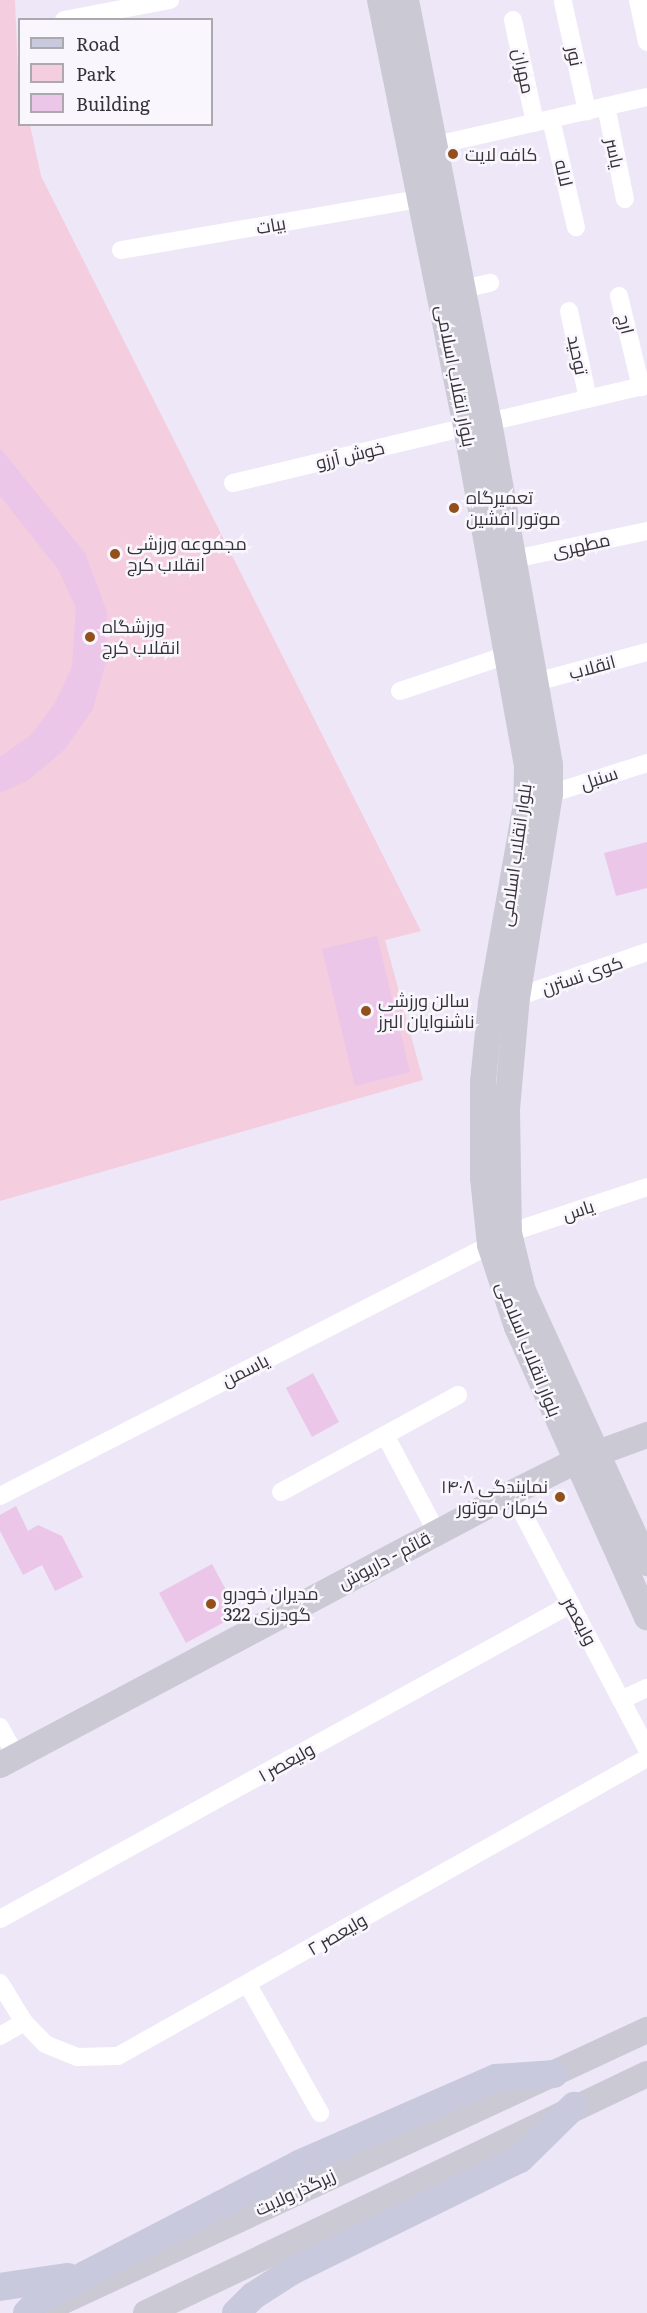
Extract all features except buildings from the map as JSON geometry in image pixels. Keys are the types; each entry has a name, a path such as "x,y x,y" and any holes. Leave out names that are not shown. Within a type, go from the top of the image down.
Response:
{"main road":[{"name":"بلوار انقلاب اسلامی","path":"380,0 420,199 514,558 550,765 550,794 518,997 507,1109 500,1239"},
{"name":"بلوار انقلاب اسلامی","path":"406,0 463,289 507,655 527,765 526,794 491,1003 483,1082 483,1178 500,1239 523,1291 647,1617"},
{"name":"قائم - داریوش","path":"8,1760 512,1493 585,1457 647,1435"},
{"name":"بلوار انقلاب اسلامی","path":"585,1457 647,1563"},
{"name":"زیرگذر ولایت","path":"38,2313 647,2030"},
{"path":"27,2313 39,2301 85,2275 301,2163 496,2078 554,2074"},
{"path":"146,2313 574,2106 647,2074"},
{"path":"236,2313 253,2296 292,2271 520,2159 574,2106"},
{"path":"0,2287 85,2275"}],"street":[{"path":"75,18 170,0"},
{"path":"638,0 647,42"},
{"name":"نور","path":"563,2 587,111"},
{"name":"مهران","path":"513,20 543,121"},
{"path":"436,145 647,97"},
{"name":"یاسر","path":"606,106 625,199"},
{"name":"لاله","path":"543,121 576,227"},
{"name":"بیات","path":"122,250 420,199"},
{"path":"463,289 490,283"},
{"name":"ارج","path":"619,296 644,386"},
{"name":"توحید","path":"569,311 588,399"},
{"name":"خوش آرزو","path":"233,483 644,386"},
{"name":"مطهری","path":"514,558 647,531"},
{"name":"انقلاب","path":"536,682 647,652"},
{"path":"400,692 507,655"},
{"name":"سنبل","path":"550,794 647,763"},
{"name":"کوی نسترن","path":"518,997 647,952"},
{"name":"یاس","path":"500,1239 647,1187"},
{"name":"یاسمن","path":"0,1496 500,1239"},
{"path":"281,1492 458,1395"},
{"path":"386,1435 436,1533"},
{"name":"ولیعصر","path":"512,1493 647,1749"},
{"name":"ولیعصر ۱","path":"0,1919 571,1604"},
{"path":"621,1700 647,1688"},
{"path":"0,1727 8,1760"},
{"name":"ولیعصر ۲","path":"24,2022 45,2044 78,2057 118,2056 248,1985 647,1758"},
{"path":"0,1983 24,2022 0,2036"},
{"path":"248,1985 320,2113"}],"green space":[{"name":"مجموعه ورزشی انقلاب کرج","path":"0,0 15,0 18,126 30,126 41,176 421,931 385,940 423,1080 0,1201"}],"place":[{"name":"کافه لایت","path":"453,154"},
{"name":"تعمیرگاه موتور افشین","path":"454,508"},
{"name":"مجموعه ورزشی انقلاب کرج","path":"115,554"},
{"name":"ورزشگاه انقلاب کرج","path":"90,637"},
{"name":"سالن ورزشی ناشنوایان البرز","path":"366,1011"},
{"name":"نمایندگی ۱۴۰۸ کرمان موتور","path":"560,1497"},
{"name":"مدیران خودرو گودرزی 322","path":"211,1604"}]}
